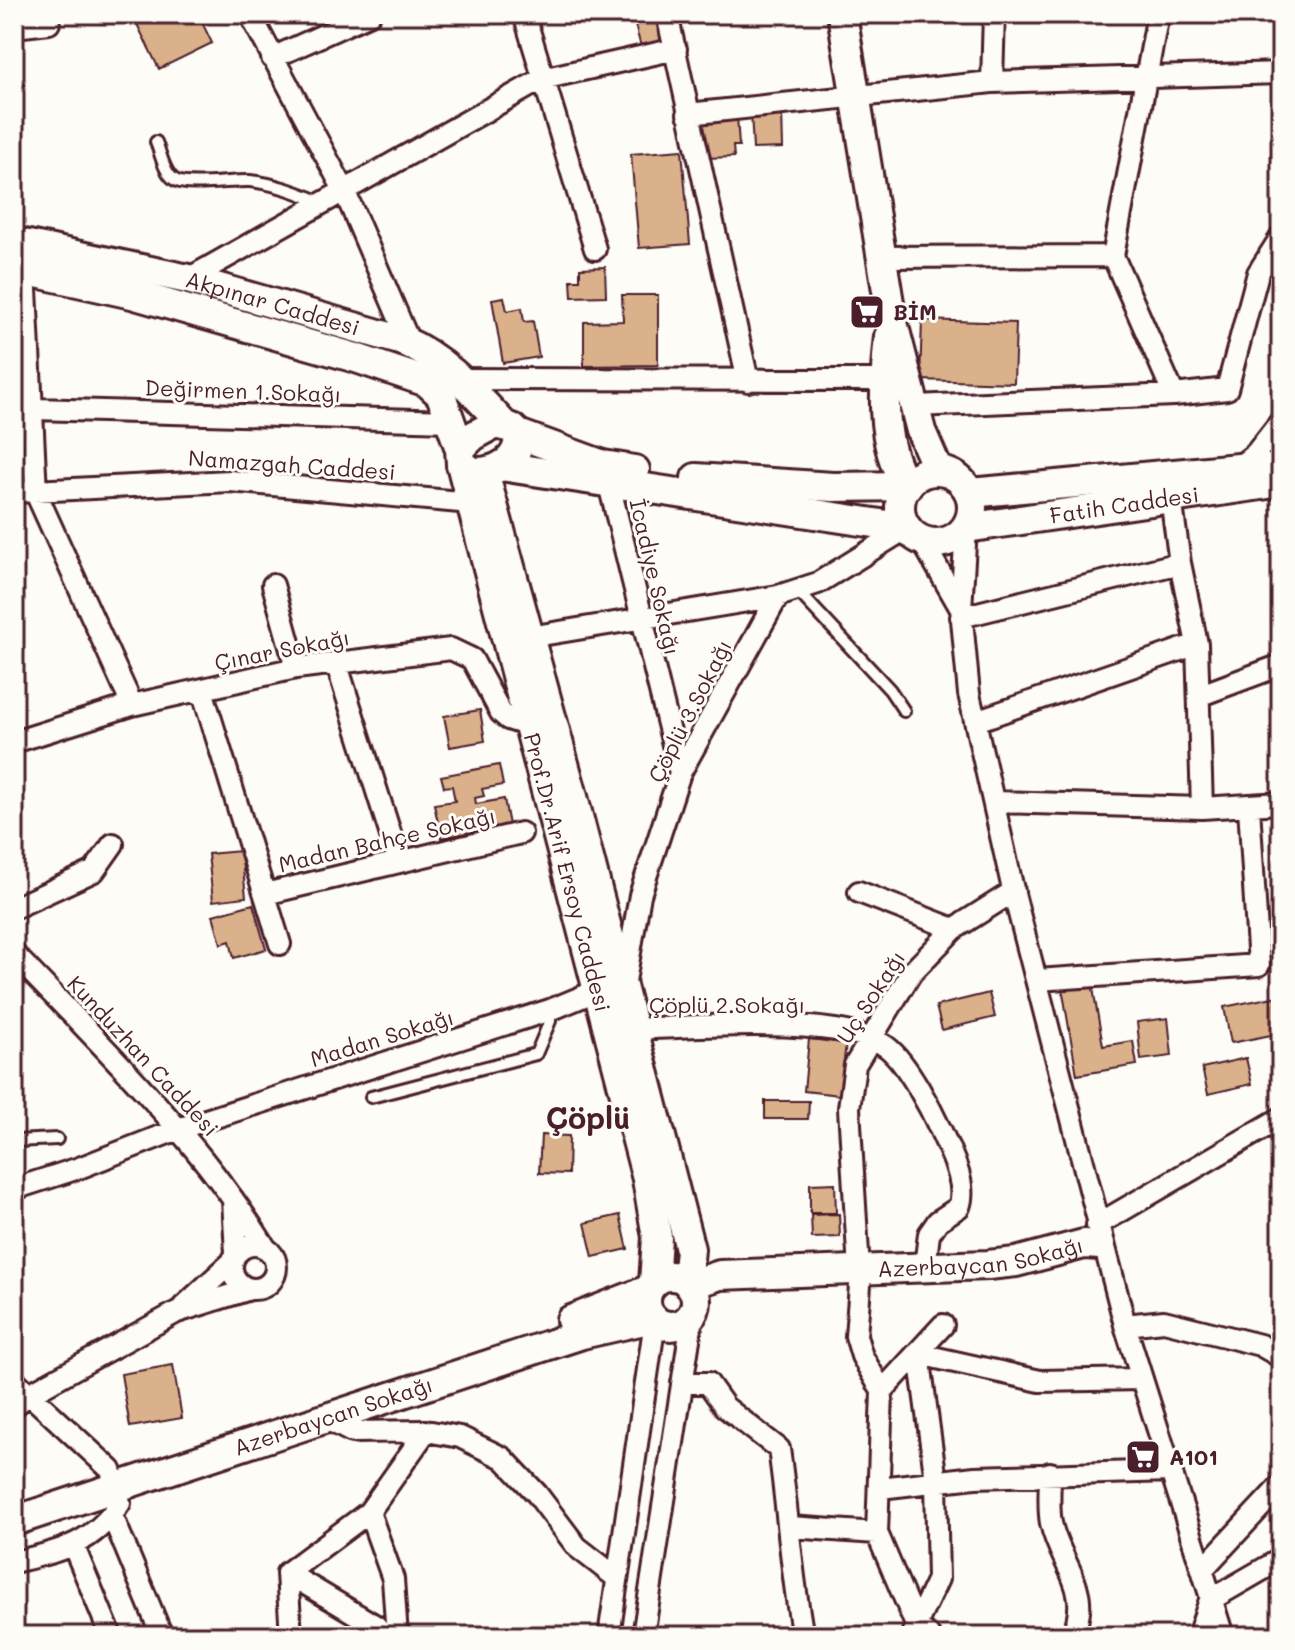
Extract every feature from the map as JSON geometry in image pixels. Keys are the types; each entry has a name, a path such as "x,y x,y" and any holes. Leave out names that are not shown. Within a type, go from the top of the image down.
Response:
{"street":[{"path":"250,14 344,190 410,344"},
{"path":"272,58 370,14"},
{"path":"524,14 595,249"},
{"path":"667,14 748,381"},
{"path":"842,14 891,315 915,406 938,470"},
{"path":"992,82 994,14"},
{"path":"1158,14 1113,256 1174,395"},
{"path":"14,27 49,23"},
{"path":"188,279 542,79 676,49"},
{"path":"688,114 992,82 1281,73"},
{"path":"915,406 1174,395 1227,389 1258,273 1281,237"},
{"name":"Akpınar Caddesi","path":"14,242 188,279 410,344 460,379 510,429 603,465 670,476 833,487 907,486"},
{"path":"882,257 1113,256"},
{"path":"20,269 35,409 36,493 132,705"},
{"name":"Akpınar Caddesi","path":"20,269 132,294 403,372 427,382 441,395 450,421 476,463"},
{"path":"891,315 885,380 891,455 907,486"},
{"path":"460,379 885,380"},
{"name":"Değirmen 1.Sokağı","path":"35,409 450,421"},
{"path":"1236,469 1256,453 1281,421"},
{"path":"483,428 510,429 518,448 476,463 483,428"},
{"path":"476,463 947,541 966,528"},
{"name":"Prof.Dr.Arif Ersoy Caddesi","path":"476,463 471,503 654,1217 651,1286"},
{"name":"Prof.Dr.Arif Ersoy Caddesi","path":"476,463 529,637 690,1249 691,1294 682,1383 643,1636"},
{"name":"Fatih Caddesi","path":"970,493 1281,464"},
{"path":"961,613 900,513 900,500 907,486 922,473 938,470 956,476 970,493 973,505 966,528 961,613 969,694 1014,891 1097,1225 1141,1379 1223,1636"},
{"name":"Namazgah Caddesi","path":"14,492 36,493 129,483 230,481 471,503"},
{"name":"Fatih Caddesi","path":"966,528 1281,482"},
{"name":"İcadiye Sokağı","path":"609,484 639,617 680,773"},
{"path":"14,504 36,493"},
{"path":"1171,498 1180,563 1197,644 1201,695 1202,808"},
{"path":"529,637 788,593 818,583 915,534"},
{"path":"961,613 1180,563"},
{"path":"273,585 296,668"},
{"name":"Çöplü 3.Sokağı","path":"624,993 640,895 680,773 788,593"},
{"path":"976,721 1197,644"},
{"name":"Çınar Sokağı","path":"14,742 132,705 296,668 451,649 472,659 501,713 508,719 527,725"},
{"path":"336,662 399,861"},
{"path":"1201,695 1281,665"},
{"name":"Madan Bahçe Sokağı","path":"202,690 280,944"},
{"path":"995,802 1202,808 1281,803"},
{"path":"1037,980 1259,965 1249,807"},
{"name":"Madan Bahçe Sokağı","path":"265,894 521,833"},
{"path":"14,908 94,871 113,844"},
{"name":"Uç Sokağı","path":"882,1391 862,1356 856,1336 859,1277 849,1108 855,1065 868,1039 911,973 954,929 1014,891"},
{"path":"859,892 954,929"},
{"name":"Kunduzhan Caddesi","path":"14,954 181,1128 233,1195 265,1247"},
{"name":"Madan Sokağı","path":"14,1189 79,1168 181,1128 550,1010 596,991"},
{"name":"Çöplü 2.Sokağı","path":"633,1029 786,1025 868,1039"},
{"path":"868,1039 890,1049 931,1109 962,1190 959,1207 938,1221 929,1234 925,1267"},
{"path":"1097,1225 1281,1118"},
{"path":"233,1195 233,1275 250,1289"},
{"name":"Azerbaycan Sokağı","path":"691,1294 925,1267 1016,1262 1084,1244 1100,1245 1064,1266 1021,1280 859,1277"},
{"path":"14,1562 74,1547 112,1515 120,1503 114,1478 19,1394 177,1312 270,1283 277,1270 274,1255 265,1247 247,1246 177,1312"},
{"path":"672,1276 691,1294 680,1325 671,1327 654,1320 646,1308 651,1286 672,1276"},
{"name":"Azerbaycan Sokağı","path":"14,1521 114,1478 597,1312 651,1286"},
{"path":"609,1636 654,1320"},
{"name":"Azerbaycan Sokağı","path":"14,1502 114,1478 325,1418 582,1334 654,1320"},
{"path":"1125,1325 1164,1321 1260,1345 1281,1357"},
{"path":"919,1632 877,1533 882,1391 943,1325"},
{"path":"919,1354 1040,1381 1141,1379"},
{"path":"919,1354 936,1481 938,1579 919,1632"},
{"path":"682,1383 708,1383 725,1407 779,1449 790,1527 793,1586 803,1636"},
{"path":"325,1418 352,1432 426,1431 460,1437 503,1458 537,1494 577,1547 617,1578"},
{"path":"287,1573 369,1512 426,1431"},
{"path":"880,1488 1050,1473 1171,1471"},
{"path":"1050,1473 1051,1524 1078,1586 1079,1621 1072,1636"},
{"path":"1202,1570 1281,1485"},
{"path":"369,1512 393,1579 397,1636"},
{"path":"112,1515 162,1636"},
{"path":"790,1527 877,1533"},
{"path":"74,1547 111,1636"},
{"path":"1198,1636 1210,1600 1281,1559"},
{"path":"287,1573 291,1636"},
{"path":"287,1573 376,1626 384,1636"}],"lane":[{"path":"156,142 167,173 182,183 231,180 269,184 288,187 321,203"},
{"path":"788,593 890,690 904,711"},
{"path":"371,1097 536,1054 550,1021 550,1010"},
{"path":"14,1141 57,1139"}],"shaded area":[{"path":"1281,1140 1281,1238 1272,1146"}],"green space":[{"path":"18,277 26,482 14,482 14,278"}],"building":[{"path":"132,14 198,14 212,43 159,69"},
{"path":"632,14 662,14 669,39 641,47"},
{"path":"782,111 783,148 753,149 751,112"},
{"path":"737,115 739,146 733,146 734,157 705,158 703,116"},
{"path":"682,150 690,244 639,248 631,154"},
{"path":"605,267 606,296 572,297 571,280 580,280 580,268"},
{"path":"622,295 658,295 658,365 584,366 584,322 623,321"},
{"path":"504,297 507,311 522,308 524,322 533,321 539,357 503,363 492,299"},
{"path":"922,320 1016,323 1014,383 920,380"},
{"path":"480,710 485,741 450,747 444,716"},
{"path":"499,765 503,785 482,789 484,796 475,798 476,804 504,799 509,825 441,838 434,804 455,801 452,786 444,787 441,776"},
{"path":"241,851 246,897 213,901 208,854"},
{"path":"253,904 266,949 234,958 230,941 221,944 213,915"},
{"path":"1092,982 1103,1046 1133,1041 1137,1065 1077,1075 1062,987"},
{"path":"989,993 995,1017 942,1030 936,1006"},
{"path":"1278,996 1281,1033 1231,1043 1224,1007"},
{"path":"1168,1018 1172,1056 1141,1060 1137,1022"},
{"path":"809,1039 846,1043 840,1095 804,1091"},
{"path":"1246,1058 1252,1084 1208,1094 1202,1068"},
{"path":"765,1101 809,1101 808,1119 765,1119"},
{"path":"541,1135 569,1136 568,1174 539,1173"},
{"path":"835,1183 836,1213 810,1213 810,1184"},
{"path":"839,1214 840,1237 812,1238 811,1215"},
{"path":"620,1215 628,1249 593,1257 585,1223"},
{"path":"173,1365 182,1418 130,1427 121,1374"}],"place":[{"name":"BİM","path":"867,312"},
{"name":"A101","path":"1143,1457"}],"district":[{"name":"Çöplü","path":"588,1119"}]}
